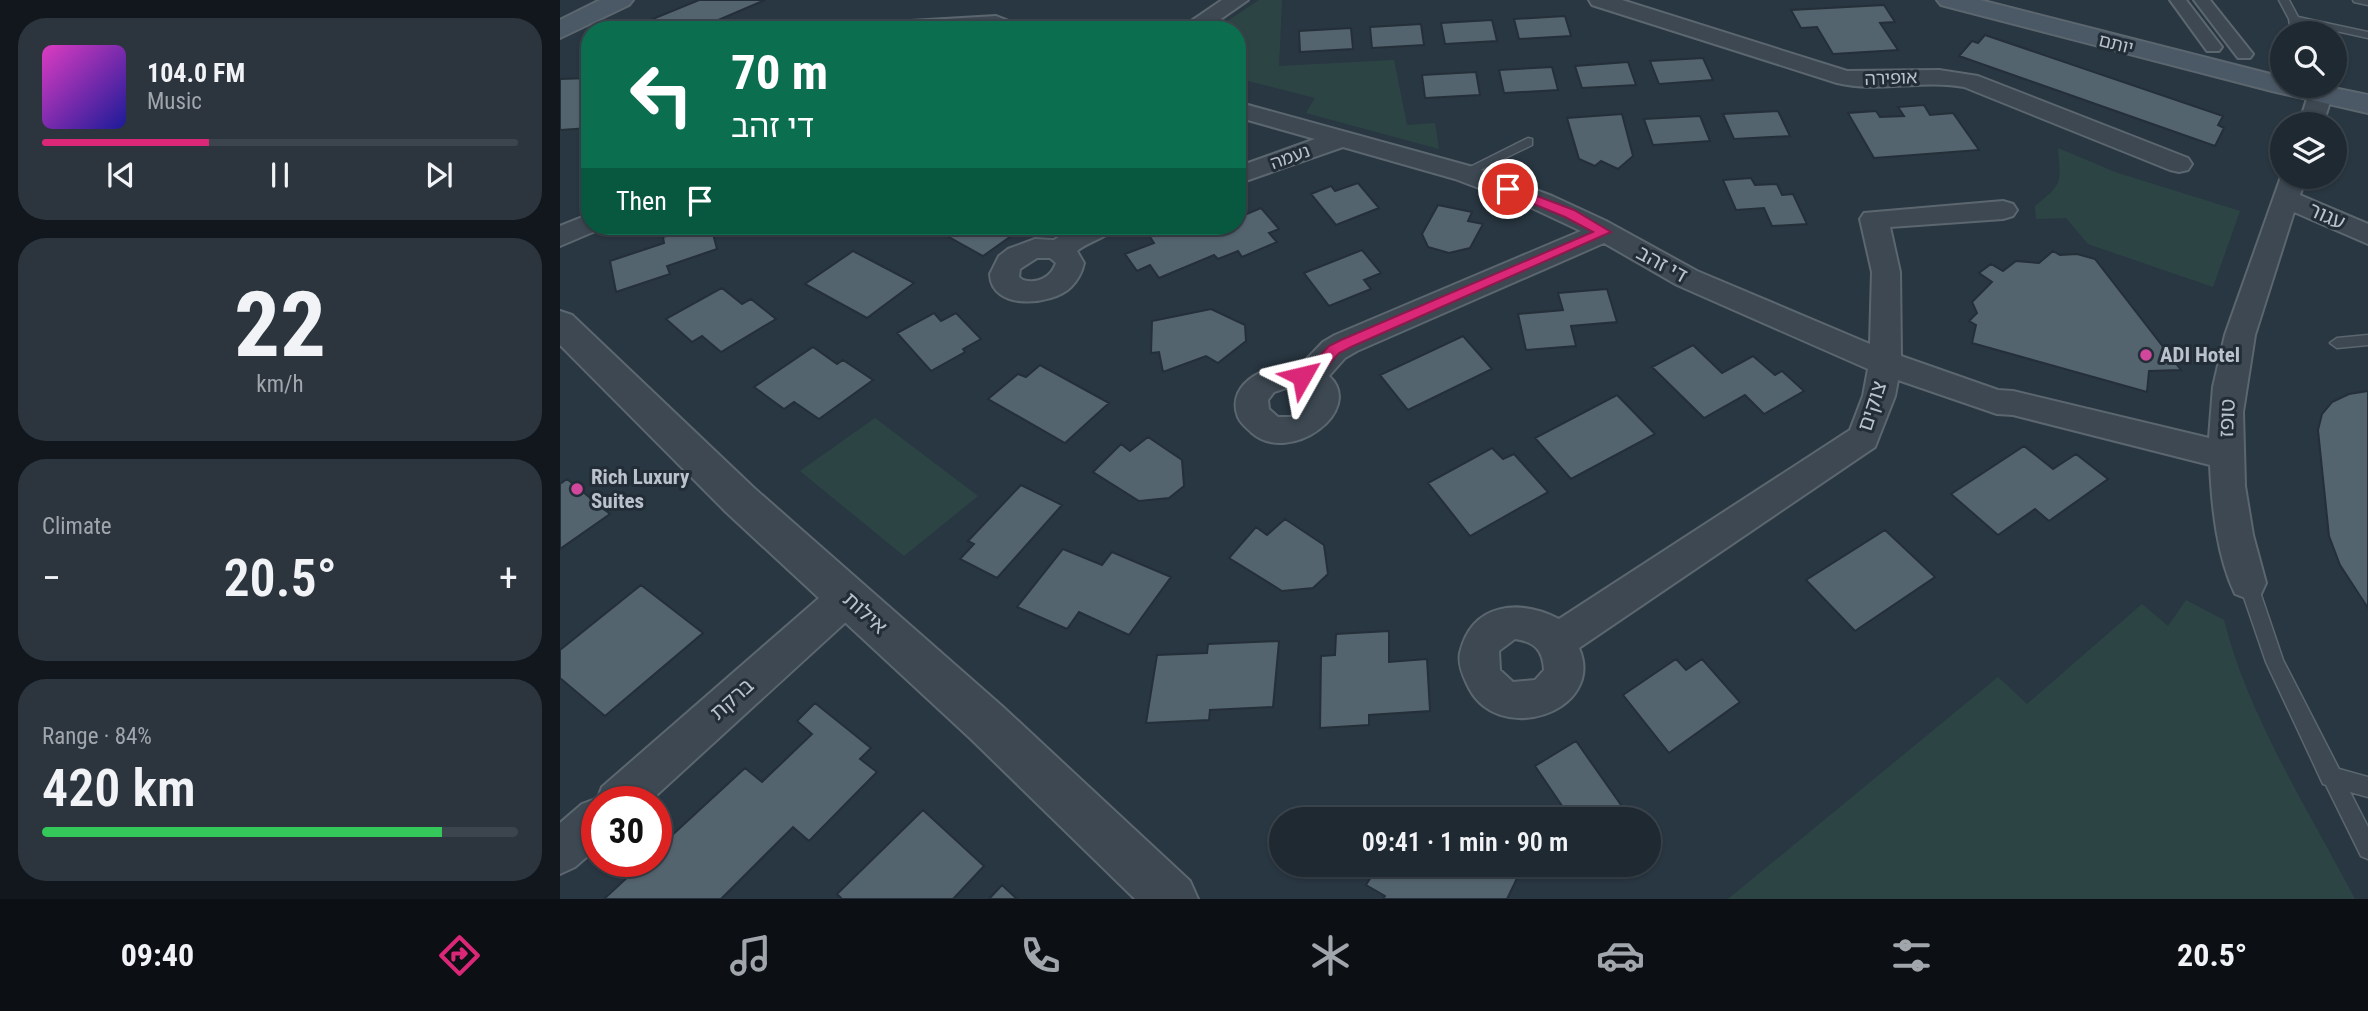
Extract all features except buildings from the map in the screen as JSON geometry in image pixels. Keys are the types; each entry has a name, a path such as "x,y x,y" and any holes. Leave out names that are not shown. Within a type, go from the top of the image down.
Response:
{"main road":[{"path":"560,5 570,0"},
{"path":"560,30 620,0"},
{"name":"יותם","path":"2026,0 2270,60"},
{"name":"יותם","path":"1962,1 2270,81"},
{"name":"יותם","path":"2347,84 2368,82"},
{"name":"יותם","path":"2347,94 2368,104"}],"street":[{"path":"1003,0 1003,21"},
{"path":"1203,21 1237,0"},
{"name":"אופירה","path":"1600,0 1845,78 1883,80 1935,77 1970,81 2179,164"},
{"path":"2178,0 2213,47"},
{"path":"2202,0 2244,54"},
{"name":"די זהב","path":"1246,111 1464,173 1551,205 1698,283 1885,363"},
{"name":"נעמה","path":"1246,173 1343,138"},
{"name":"טופז","path":"2248,583 2237,547 2226,456 2226,418 2235,355 2289,189"},
{"name":"עגור","path":"2290,189 2324,214 2368,235"},
{"path":"1885,363 1886,272 1874,219 2003,210"},
{"path":"560,237 581,227"},
{"path":"1308,378 1334,349 1346,343 1605,232"},
{"path":"1059,251 1080,235"},
{"name":"אילות","path":"560,324 699,462 987,723 1172,899"},
{"name":"צוקים","path":"1558,641 1863,438 1879,397 1885,363 1997,402 2013,403 2226,456"},
{"name":"ברקת","path":"635,786 847,597"},
{"path":"560,852 581,834"}],"lane":[{"path":"2284,0 2294,19 2368,35"},
{"path":"2358,0 2368,2"},
{"path":"1464,173 1528,142"},
{"path":"2337,343 2368,340"},
{"path":"2248,583 2275,662 2368,849"},
{"path":"2330,777 2368,787"}],"green space":[{"path":"1259,0 1282,0 1279,66 1394,60 1407,125 1435,123 1439,149 1306,113 1315,98 1246,80 1246,21 1228,21"},
{"path":"2058,148 2115,172 2240,211 2213,287 2088,244 2066,218 2036,219 2035,206 2058,182"},
{"path":"875,418 978,496 904,556 800,471"},
{"path":"2186,600 2224,620 2234,655 2264,727 2355,899 1728,899 1998,677 2027,704 2142,604 2168,626"}],"place":[{"name":"ADI Hotel","path":"2146,355"},
{"name":"Rich Luxury Suites","path":"577,489"}],"route":[{"path":"1302,376 1308,378 1334,349 1346,343 1605,232 1508,189"}]}
